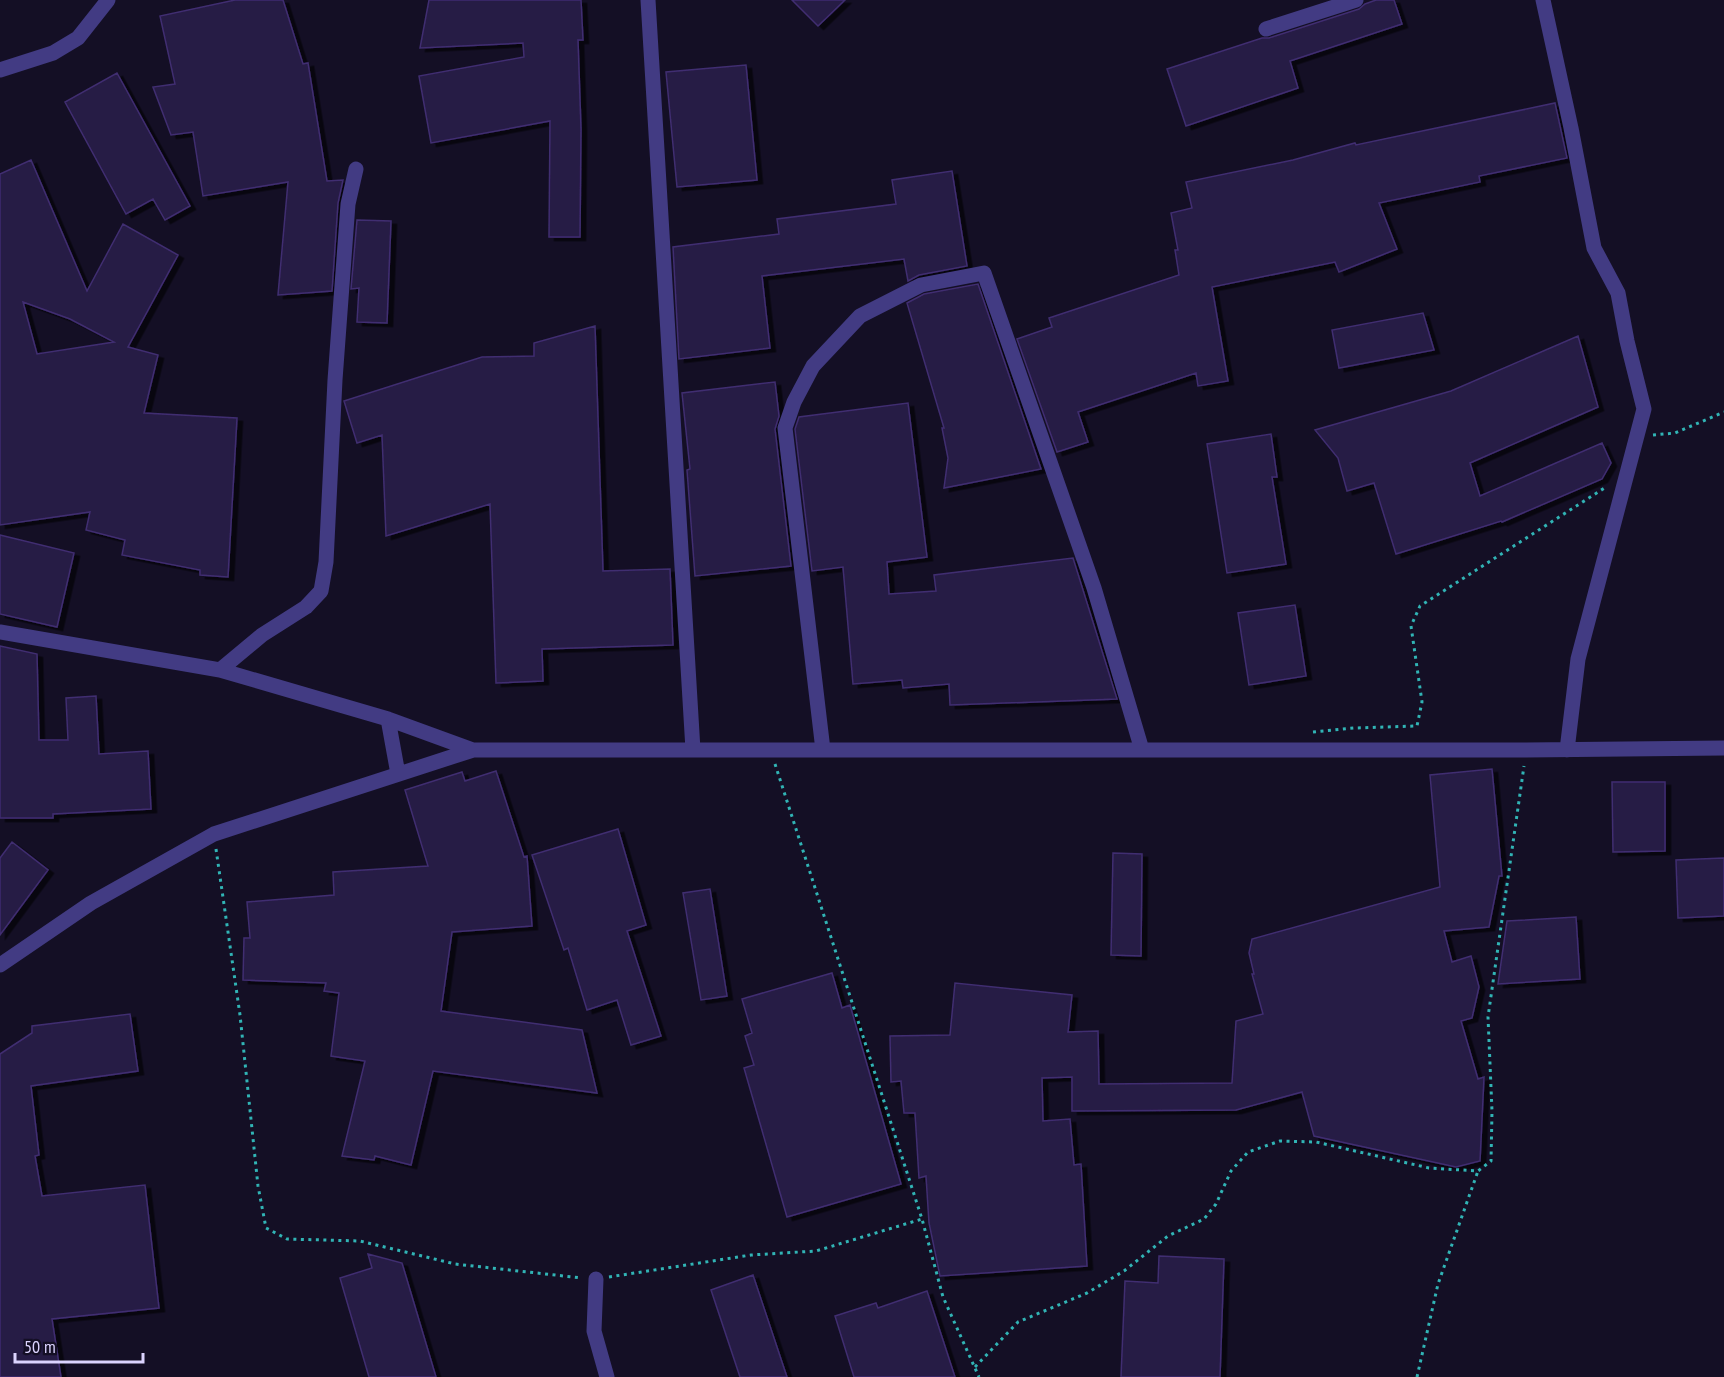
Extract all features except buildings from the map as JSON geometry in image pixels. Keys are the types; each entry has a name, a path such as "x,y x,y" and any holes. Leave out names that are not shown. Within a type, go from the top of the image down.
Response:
{"street":[{"path":"0,70 53,53 78,38 108,0"},
{"path":"648,0 662,256 681,516 693,750"},
{"path":"1266,29 1356,0"},
{"path":"1543,0 1572,128 1594,248 1618,293 1644,410 1578,659 1567,750"},
{"path":"220,670 262,635 306,607 321,591 326,562 335,380 348,204 356,169"},
{"path":"823,750 785,428 813,366 860,316 921,285 984,273 1095,588 1142,750"},
{"path":"0,632 220,670 388,719 473,750"},
{"path":"388,719 398,774"},
{"path":"0,965 91,903 214,834 473,750 1724,748"},
{"path":"596,1279 594,1331 607,1377"}],"path":[{"path":"1636,437 1675,433 1724,412"},
{"path":"1304,733 1354,728 1417,726 1422,702 1411,626 1420,606 1626,474"},
{"path":"770,750 922,1219 943,1297 979,1377"},
{"path":"1417,1377 1438,1284 1478,1171 1491,1161 1492,1111 1488,1017 1526,750"},
{"path":"214,834 240,1015 258,1186 266,1228 287,1239 360,1241 455,1264 596,1279 751,1255 816,1251 922,1219"},
{"path":"975,1367 1017,1322 1087,1293 1124,1271 1168,1236 1204,1219 1216,1204 1231,1171 1248,1152 1280,1141 1316,1142 1429,1168 1478,1171"}]}
